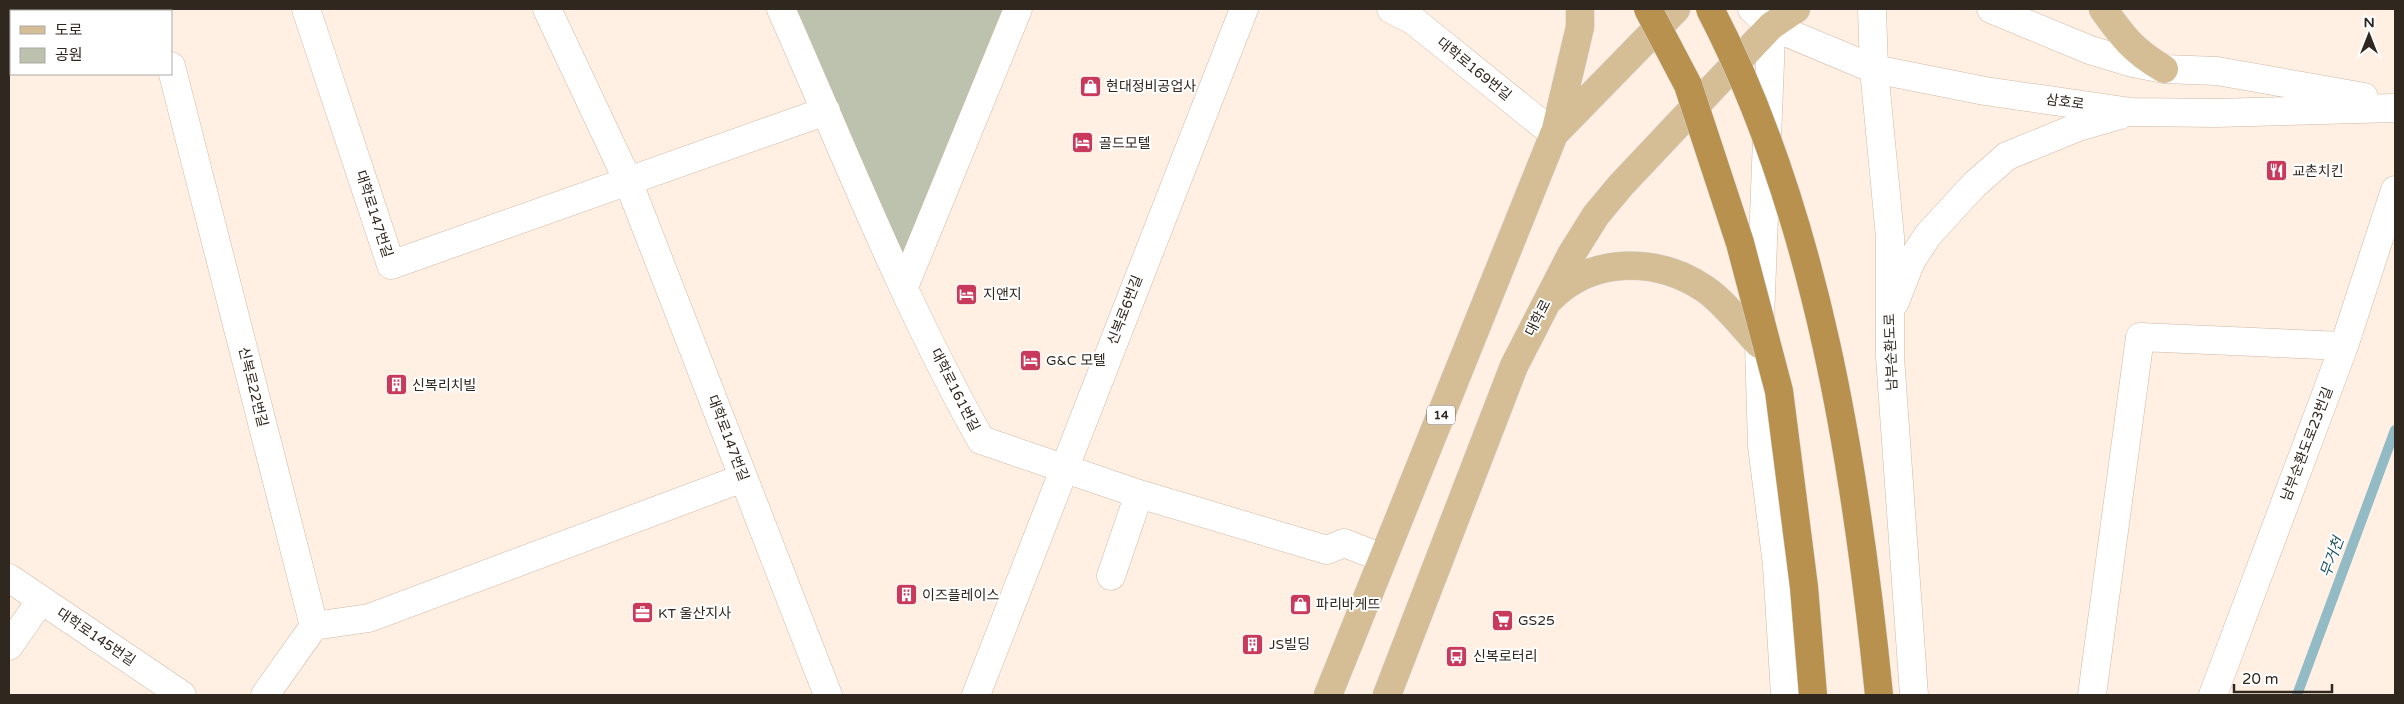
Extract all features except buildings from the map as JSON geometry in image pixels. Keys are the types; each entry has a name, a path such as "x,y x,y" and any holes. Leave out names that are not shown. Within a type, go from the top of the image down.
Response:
{"highway":[{"path":"1648,9 1688,85 1740,243 1779,391 1804,587 1813,695"},
{"path":"1710,9 1735,58 1784,187 1820,316 1850,471 1879,695"}],"main road":[{"path":"1554,134 1580,27 1580,9"},
{"name":"14","path":"1328,695 1554,134 1676,9"},
{"name":"대학로","path":"1388,695 1514,366 1543,306 1571,255 1596,215 1765,14 1796,9"},
{"path":"2103,9 2121,34 2141,56 2164,69"},
{"path":"1543,306 1562,287 1584,274 1604,267 1628,265 1655,268 1682,278 1706,290 1759,344"}],"street":[{"name":"대학로147번길","path":"306,9 391,265 628,181"},
{"name":"대학로147번길","path":"547,9 628,181 828,695"},
{"name":"대학로161번길","path":"781,9 904,287 962,406 981,440 1139,494 1327,550 1344,543 1383,558"},
{"path":"904,287 1018,9"},
{"name":"신복로6번길","path":"976,695 1244,9"},
{"name":"대학로169번길","path":"1391,9 1414,21 1554,134"},
{"name":"남부순환도로","path":"1872,9 1874,69 1890,237 1889,327 1914,695"},
{"path":"1991,9 2090,50 2132,63 2164,69 2217,71 2395,103"},
{"path":"1765,14 1759,344 1762,446 1777,565 1785,695"},
{"name":"삼호로","path":"1765,14 1874,69 1985,91 2131,112 2395,108"},
{"name":"신복로22번길","path":"172,70 314,626"},
{"path":"628,181 826,112"},
{"path":"1889,327 1898,290 1911,261 1928,235 1974,185 2007,156 2078,127 2131,112"},
{"name":"남부순환도로23번길","path":"2213,695 2344,346 2395,190"},
{"path":"2092,695 2140,337 2344,346"},
{"path":"265,695 314,626 369,618 743,478"},
{"path":"1111,576 1139,494"},
{"name":"대학로145번길","path":"9,578 182,695"},
{"path":"9,646 40,600"}],"green space":[{"path":"781,9 1018,9 904,287"}],"waterway":[{"name":"무거천","path":"2297,695 2395,430"}],"place":[{"name":"현대정비공업사","path":"1090,86"},
{"name":"골드모텔","path":"1083,143"},
{"name":"교촌치킨","path":"2276,171"},
{"name":"지앤지","path":"967,294"},
{"name":"G&C 모텔","path":"1030,360"},
{"name":"신복리치빌","path":"396,385"},
{"name":"이즈플레이스","path":"906,595"},
{"name":"파리바게뜨","path":"1300,604"},
{"name":"KT 울산지사","path":"642,613"},
{"name":"GS25","path":"1502,620"},
{"name":"JS빌딩","path":"1253,644"},
{"name":"신복로터리","path":"1457,656"}]}
